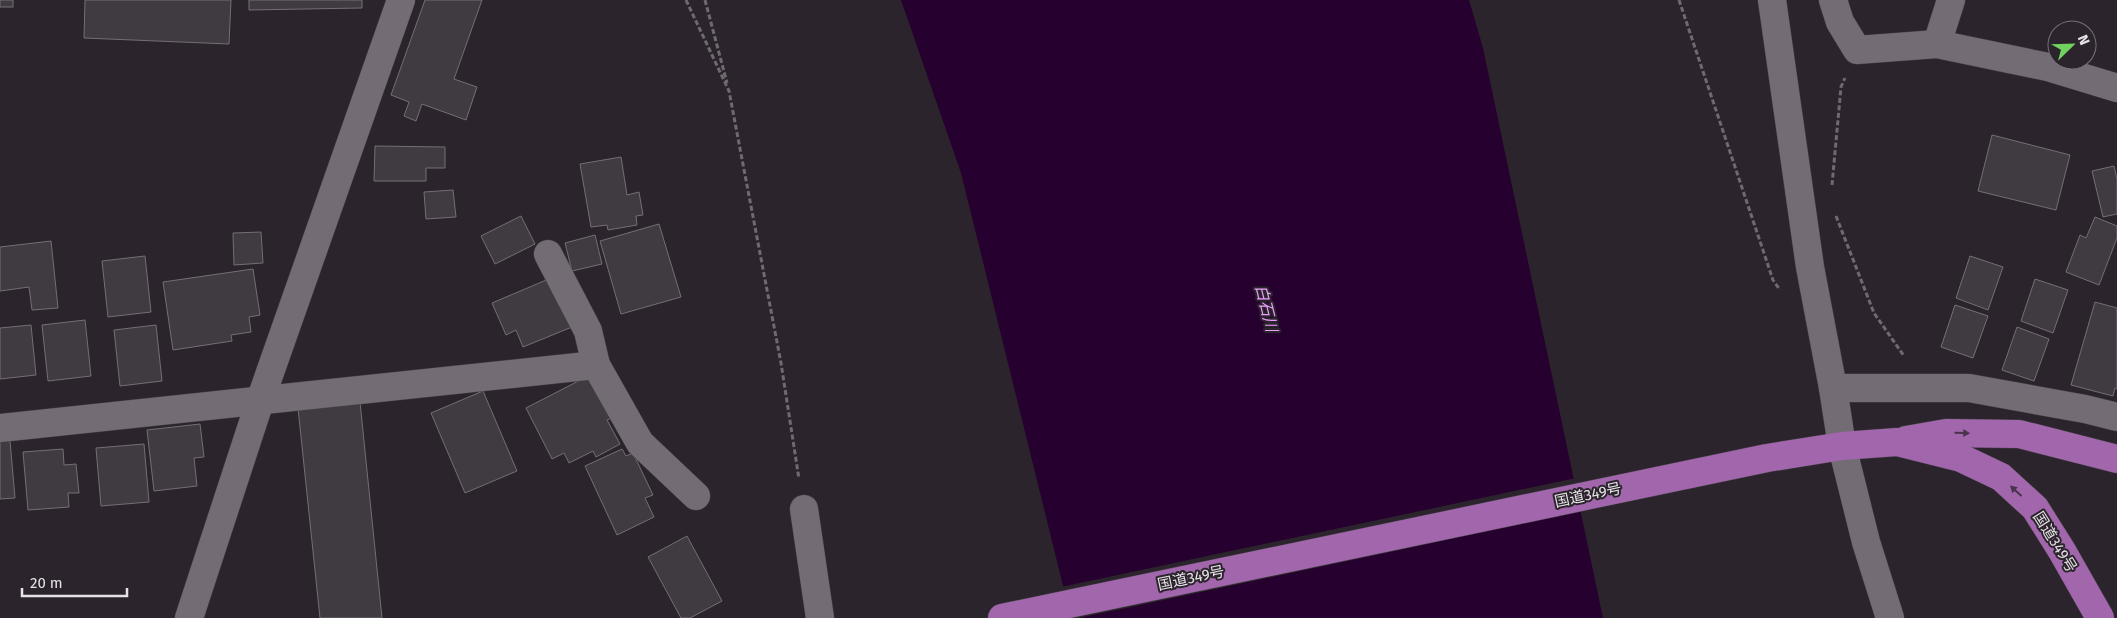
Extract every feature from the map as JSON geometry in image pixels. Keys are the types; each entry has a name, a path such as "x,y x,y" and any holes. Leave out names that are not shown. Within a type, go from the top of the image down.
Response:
{"highway":[{"path":"1897,442 1946,432 2019,434 2117,459"},
{"name":"国道349号","path":"1002,618 1766,458 1842,446 1897,442 1961,458 2001,477 2034,508 2062,551 2100,618"}],"street":[{"path":"189,618 260,401 401,0"},
{"path":"1772,0 1813,206 1817,304 1842,446 1866,542 1891,613"},
{"path":"1833,0 1840,22 1857,50 1937,44 2048,67 2117,88"},
{"path":"1937,44 1951,0"},
{"path":"548,254 588,331 596,365 640,443 696,496"},
{"path":"0,428 596,365"},
{"path":"1833,388 1969,388 2085,409 2117,417"},
{"path":"804,509 820,618"}],"path":[{"path":"686,0 729,91"},
{"path":"705,0 729,91 779,353 804,509"},
{"path":"1679,0 1773,280 1784,296 1817,304"},
{"path":"1857,50 1841,87 1834,180 1813,206 1838,218 1874,314 1904,358"}],"water":[{"name":"白石川","path":"901,0 1469,0 1483,48 1603,618 1071,618 961,173"}],"pier":[{"path":"1576,478 1583,511 1079,618 1068,618 1061,587"}],"building":[{"path":"0,0 13,0 13,7 0,7"},
{"path":"85,0 231,0 229,44 84,38"},
{"path":"249,0 362,0 362,8 249,10"},
{"path":"425,0 482,0 454,79 477,87 466,120 422,104 416,121 404,116 409,102 391,95"},
{"path":"1992,135 2070,155 2056,210 1978,191"},
{"path":"375,146 445,147 445,168 426,168 426,181 374,181"},
{"path":"621,157 627,195 639,192 643,215 636,216 637,225 608,230 607,225 591,227 580,164"},
{"path":"2114,166 2117,179 2117,214 2103,217 2092,171"},
{"path":"453,190 456,217 426,219 424,192"},
{"path":"521,216 535,244 495,264 481,236"},
{"path":"2095,217 2117,226 2117,238 2099,285 2066,272 2080,235 2086,238"},
{"path":"659,224 681,297 621,314 600,241"},
{"path":"261,232 263,263 234,265 233,233"},
{"path":"595,235 602,264 572,271 565,243"},
{"path":"51,241 58,308 32,310 29,287 0,291 0,247"},
{"path":"145,256 151,312 108,317 102,261"},
{"path":"1970,256 2003,267 1988,310 1956,298"},
{"path":"253,269 260,315 249,317 251,332 231,335 232,341 173,350 163,282"},
{"path":"551,278 572,327 523,347 516,330 506,335 492,303"},
{"path":"2035,279 2068,290 2053,333 2021,321"},
{"path":"2095,302 2117,308 2117,389 2115,388 2113,396 2071,385"},
{"path":"1955,305 1988,316 1973,358 1941,347"},
{"path":"85,320 91,376 48,381 42,325"},
{"path":"31,325 36,375 0,379 0,328"},
{"path":"156,325 162,381 120,386 114,330"},
{"path":"2017,327 2049,339 2034,381 2002,370"},
{"path":"590,375 612,418 607,420 620,444 596,457 593,451 569,463 564,453 552,459 526,408"},
{"path":"483,391 517,471 465,493 431,413"},
{"path":"360,402 382,618 320,618 298,408"},
{"path":"200,424 204,457 194,458 197,486 154,491 147,430"},
{"path":"0,441 10,441 15,498 0,499"},
{"path":"144,444 149,502 101,506 96,448"},
{"path":"63,449 64,465 76,464 79,493 68,493 69,507 28,510 23,452"},
{"path":"622,449 626,456 633,453 653,495 645,498 654,517 617,535 585,466"},
{"path":"687,536 722,601 690,618 681,618 648,557"}]}
